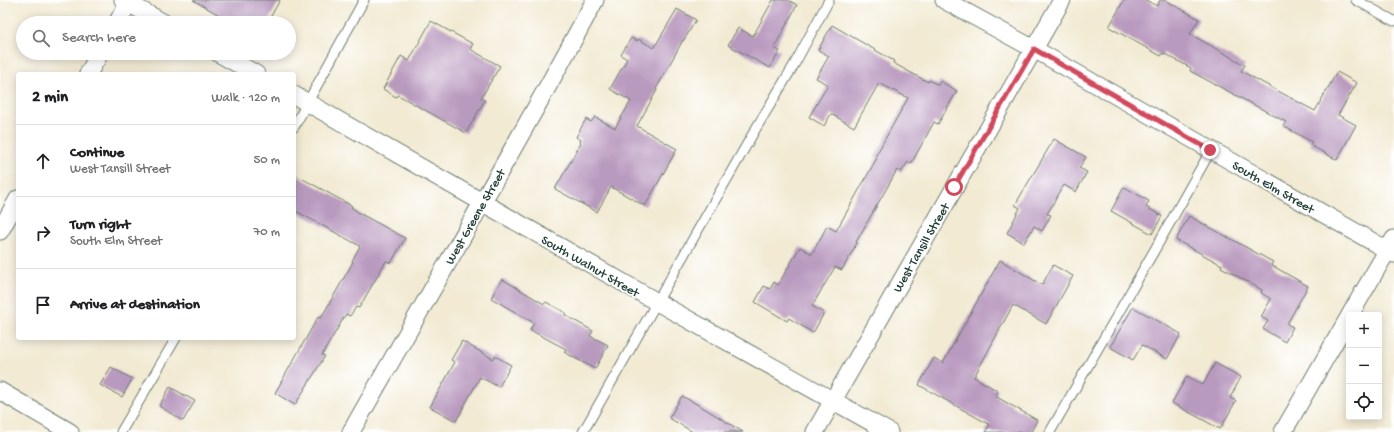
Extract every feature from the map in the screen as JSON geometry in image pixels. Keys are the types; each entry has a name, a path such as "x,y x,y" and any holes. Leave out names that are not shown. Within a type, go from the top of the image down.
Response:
{"street":[{"name":"West Greene Street","path":"351,432 595,0"},
{"name":"South Elm Street","path":"944,0 1034,49 1210,150 1392,248"},
{"name":"West Tansill Street","path":"816,432 1062,0"},
{"path":"120,16 127,1 152,16"},
{"path":"89,72 96,60"},
{"path":"231,60 252,72"},
{"name":"South Walnut Street","path":"301,99 657,302 889,432"},
{"path":"0,231 16,203"},
{"path":"1352,312 1392,248"},
{"path":"1283,432 1346,323"},
{"path":"0,391 70,432"}],"lane":[{"path":"296,119 301,99 364,0"},
{"path":"583,432 794,64 829,0"},
{"path":"1356,0 1394,21"},
{"path":"1050,432 1210,150"},
{"path":"121,432 175,340"}],"building":[{"path":"193,0 280,0 271,16 221,16"},
{"path":"773,0 788,0 797,5 774,48 780,51 770,68 728,45 738,28 753,36"},
{"path":"1124,0 1146,0 1157,6 1160,0 1165,0 1199,19 1190,34 1245,65 1241,71 1315,111 1337,72 1357,83 1338,115 1356,125 1337,160 1310,145 1312,142 1283,126 1286,122 1190,71 1191,68 1163,53 1161,56 1109,27"},
{"path":"677,9 696,20 683,40 637,126 677,149 645,206 611,187 597,212 555,189 581,143 581,140 576,137 586,119 591,122 595,117 615,128 631,101 610,89 627,59 621,55 631,38 637,41 638,39 654,48"},
{"path":"431,21 473,44 470,49 500,66 481,98 485,100 466,133 398,95 396,97 383,89 401,56 409,61"},
{"path":"832,25 894,61 893,63 928,82 929,80 938,85 940,81 957,91 938,124 934,122 911,164 908,162 901,172 897,170 856,242 857,243 842,270 835,267 812,306 824,313 813,333 789,318 787,321 755,302 764,286 770,289 774,282 778,285 800,247 812,254 827,226 836,231 877,158 875,157 908,98 879,83 854,127 831,114 824,126 809,117 828,85 816,78 829,56 818,50"},
{"path":"1054,139 1086,157 1079,168 1087,172 1076,192 1064,185 1047,214 1051,215 1042,231 1034,226 1024,243 1007,233 1020,208 1015,205"},
{"path":"296,175 352,206 351,207 359,213 405,238 391,263 386,261 359,308 356,307 350,316 346,314 322,355 325,356 295,405 275,393 318,317 321,318 353,262 352,261 360,246 296,211"},
{"path":"1124,187 1149,201 1146,207 1162,216 1152,234 1111,211"},
{"path":"1189,216 1273,262 1271,265 1308,286 1287,324 1293,327 1285,342 1263,329 1268,321 1261,317 1271,299 1261,293 1262,290 1221,267 1222,265 1176,240"},
{"path":"1000,260 1042,285 1053,265 1073,276 1046,324 1013,305 974,377 998,391 995,396 1037,420 1031,432 985,432 990,425 919,385 934,358 943,363"},
{"path":"502,279 544,304 546,302 566,313 565,315 593,331 590,336 608,345 595,369 564,352 566,349 530,330 534,323 491,298"},
{"path":"1133,307 1181,334 1167,359 1142,345 1133,360 1110,347"},
{"path":"462,341 493,359 495,356 511,365 499,387 480,377 456,421 430,407 455,362 451,360"},
{"path":"1215,363 1241,377 1230,398 1236,401 1220,429 1172,403 1187,376 1203,385"},
{"path":"111,367 132,379 122,397 100,385"},
{"path":"170,387 195,401 183,421 159,406"},
{"path":"682,396 743,432 693,432 669,418"}],"route":[{"path":"954,187 1034,49 1210,150"}]}
